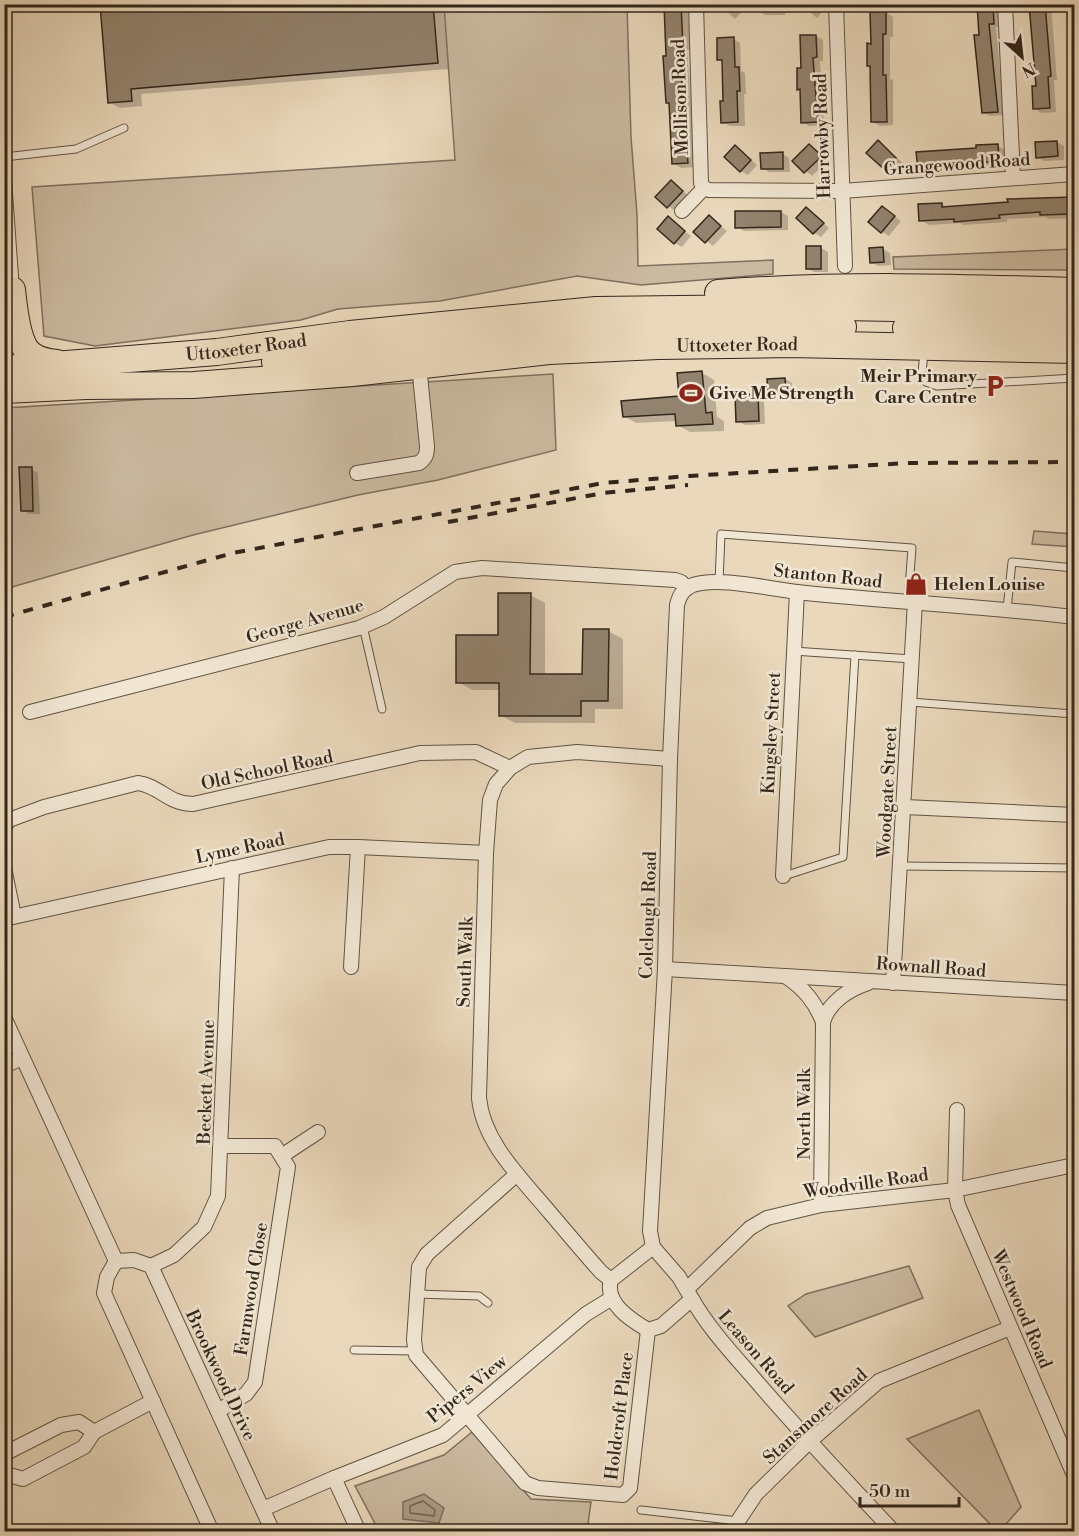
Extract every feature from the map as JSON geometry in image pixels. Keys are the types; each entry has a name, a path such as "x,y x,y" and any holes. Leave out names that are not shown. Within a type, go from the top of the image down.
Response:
{"highway":[{"path":"596,310 638,301 786,288 882,287 1074,291"},
{"path":"4,328 12,290"},
{"path":"12,290 16,325 25,349 31,356 79,376 592,328 772,326 1064,330"},
{"path":"596,310 852,307 1064,330"},
{"name":"Uttoxeter Road","path":"4,390 217,352 419,326 596,310"},
{"name":"Uttoxeter Road","path":"4,369 194,385 352,374 549,351 658,346 789,344 924,346 1064,330"}],"street":[{"name":"Mollison Road","path":"696,4 700,183 704,188"},
{"name":"Harrowby Road","path":"836,4 845,266"},
{"path":"1005,4 1013,177"},
{"name":"Grangewood Road","path":"842,191 1074,174"},
{"path":"4,179 12,290"},
{"path":"682,211 704,188 709,190 842,191"},
{"path":"357,473 419,463 427,454 410,366"},
{"name":"George Avenue","path":"30,712 363,626 384,617 455,572 471,569 675,580 687,588"},
{"name":"Stanton Road","path":"687,588 694,584 719,582 796,592 1007,609 1074,617"},
{"name":"Colclough Road","path":"653,1247 650,1231 665,969 670,759 667,716 678,598 687,588"},
{"name":"Kingsley Street","path":"783,876 796,592"},
{"name":"Woodgate Street","path":"893,983 905,807 912,659 912,602"},
{"name":"Old School Road","path":"4,827 9,820 45,807 138,783 147,784 174,801 193,804 420,753 476,752 510,768"},
{"path":"510,768 528,758 577,752 670,759"},
{"name":"South Walk","path":"510,768 496,784 490,800 486,853 480,1112 491,1137 517,1174 601,1272 611,1280"},
{"path":"905,807 1074,815"},
{"name":"Lyme Road","path":"9,918 329,847 486,853"},
{"path":"351,967 358,847"},
{"path":"4,868 9,918"},
{"name":"Beckett Avenue","path":"151,1266 174,1255 204,1227 218,1196 222,1146 232,868"},
{"path":"665,969 786,975"},
{"name":"Rownall Road","path":"786,975 1074,993"},
{"name":"North Walk","path":"786,975 807,993 823,1022 821,1205"},
{"path":"823,1022 826,1013 840,998 861,985 873,981"},
{"path":"4,1017 116,1261"},
{"path":"4,1066 22,1058"},
{"name":"Westwood Road","path":"957,1110 955,1190 958,1205 1074,1475"},
{"path":"222,1146 275,1146 283,1155 318,1132"},
{"name":"Farmwood Close","path":"218,1411 246,1394 255,1382 288,1167 283,1155"},
{"name":"Woodville Road","path":"690,1294 750,1228 767,1218 821,1205 955,1190 1074,1165"},
{"path":"468,1414 416,1355 414,1340 419,1267 427,1254 517,1174"},
{"path":"653,1247 690,1294 661,1326 648,1330 627,1317 612,1298 609,1292 611,1280 653,1247"},
{"path":"116,1261 134,1260 151,1266"},
{"path":"116,1261 107,1277 104,1293 212,1532"},
{"name":"Brookwood Drive","path":"151,1266 273,1532"},
{"name":"Leason Road","path":"690,1294 703,1319 809,1442 889,1530"},
{"name":"Pipers View","path":"263,1509 443,1435 586,1314 612,1298"},
{"name":"Stansmore Road","path":"735,1526 756,1494 809,1442 879,1381 1010,1328"},
{"name":"Holdcroft Place","path":"468,1414 525,1483 538,1488 623,1495 630,1488 648,1330"},
{"path":"4,1469 6,1474 23,1479 84,1447 94,1432 153,1401"},
{"path":"4,1454 61,1425 79,1422 94,1432"},
{"path":"334,1478 359,1532"}],"lane":[{"path":"4,157 76,149 124,128"},
{"path":"924,346 922,373 926,382 937,386 1074,378"},
{"path":"719,582 721,534 912,548 912,602"},
{"path":"1007,609 1012,562 1074,568"},
{"path":"363,626 382,709"},
{"path":"793,651 912,659"},
{"path":"783,876 843,857 855,655"},
{"path":"909,702 1074,714"},
{"path":"901,866 1074,868"},
{"path":"417,1294 479,1296 488,1303"},
{"path":"354,1350 415,1351"},
{"path":"641,1510 735,1526"}],"shaded area":[{"path":"444,5 627,5 638,266 773,260 773,274 641,285 577,276 440,301 338,309 301,320 95,346 44,336 32,187 455,160"},
{"path":"1074,249 1074,270 894,269 893,257"},
{"path":"553,374 556,450 438,480 358,495 193,535 5,589 5,408"},
{"path":"1034,531 1074,534 1074,547 1032,544"},
{"path":"909,1266 923,1298 815,1337 788,1306 806,1294"},
{"path":"979,1410 1021,1507 1000,1531 997,1531 907,1439"},
{"path":"472,1432 531,1499 591,1502 587,1531 379,1531 355,1486 444,1455"}],"water":[{"path":"424,1494 444,1508 439,1523 403,1519 403,1502"}],"building":[{"path":"100,4 433,4 438,63 131,89 132,101 108,103"},
{"path":"664,4 681,4 683,46 679,46 688,163 672,164 669,103 666,103 663,56 666,56"},
{"path":"977,4 993,4 994,24 989,24 998,112 982,113 974,35 979,35"},
{"path":"1029,4 1045,4 1051,76 1048,77 1050,108 1033,109 1032,86 1036,86"},
{"path":"870,12 886,12 886,34 883,34 883,75 886,75 887,122 871,122 870,66 867,66 867,43 871,44"},
{"path":"800,35 816,35 817,57 813,58 818,122 801,123 800,89 797,90 797,68 801,68"},
{"path":"734,37 735,67 739,67 738,122 721,123 722,60 717,60 717,38"},
{"path":"878,140 896,158 885,170 866,153"},
{"path":"1057,141 1058,156 1036,158 1035,142"},
{"path":"809,144 822,156 804,173 792,161"},
{"path":"998,144 999,161 918,168 916,152 976,148 976,145"},
{"path":"735,145 751,160 740,172 724,157"},
{"path":"783,152 783,169 761,169 760,153"},
{"path":"671,180 683,191 667,208 655,197"},
{"path":"1074,197 1074,214 1040,215 1040,212 954,222 954,219 919,221 918,204 942,203 942,207 1008,202 1007,199"},
{"path":"882,206 895,216 881,233 868,222"},
{"path":"806,207 824,223 813,234 796,218"},
{"path":"735,211 781,211 781,227 735,228"},
{"path":"709,215 721,226 705,243 693,232"},
{"path":"668,216 685,231 674,244 657,229"},
{"path":"806,246 821,246 821,269 806,269"},
{"path":"883,247 884,262 870,263 869,248"},
{"path":"702,371 706,413 712,412 713,424 676,426 675,414 623,417 621,401 679,396 677,373"},
{"path":"785,378 786,396 768,397 767,379"},
{"path":"758,394 759,421 736,422 735,395"},
{"path":"19,467 32,467 33,511 21,511"},
{"path":"498,593 531,593 530,674 582,674 583,629 609,629 608,701 581,701 581,716 499,716 499,683 456,683 456,635 498,635"}],"railway":[{"path":"4,617 233,553 603,483 908,463 1074,462"},
{"path":"448,522 603,493 688,485"}],"place":[{"name":"Meir Primary Care Centre","path":"995,386"},
{"name":"Give Me Strength","path":"691,393"},
{"name":"Helen Louise","path":"916,584"}]}
